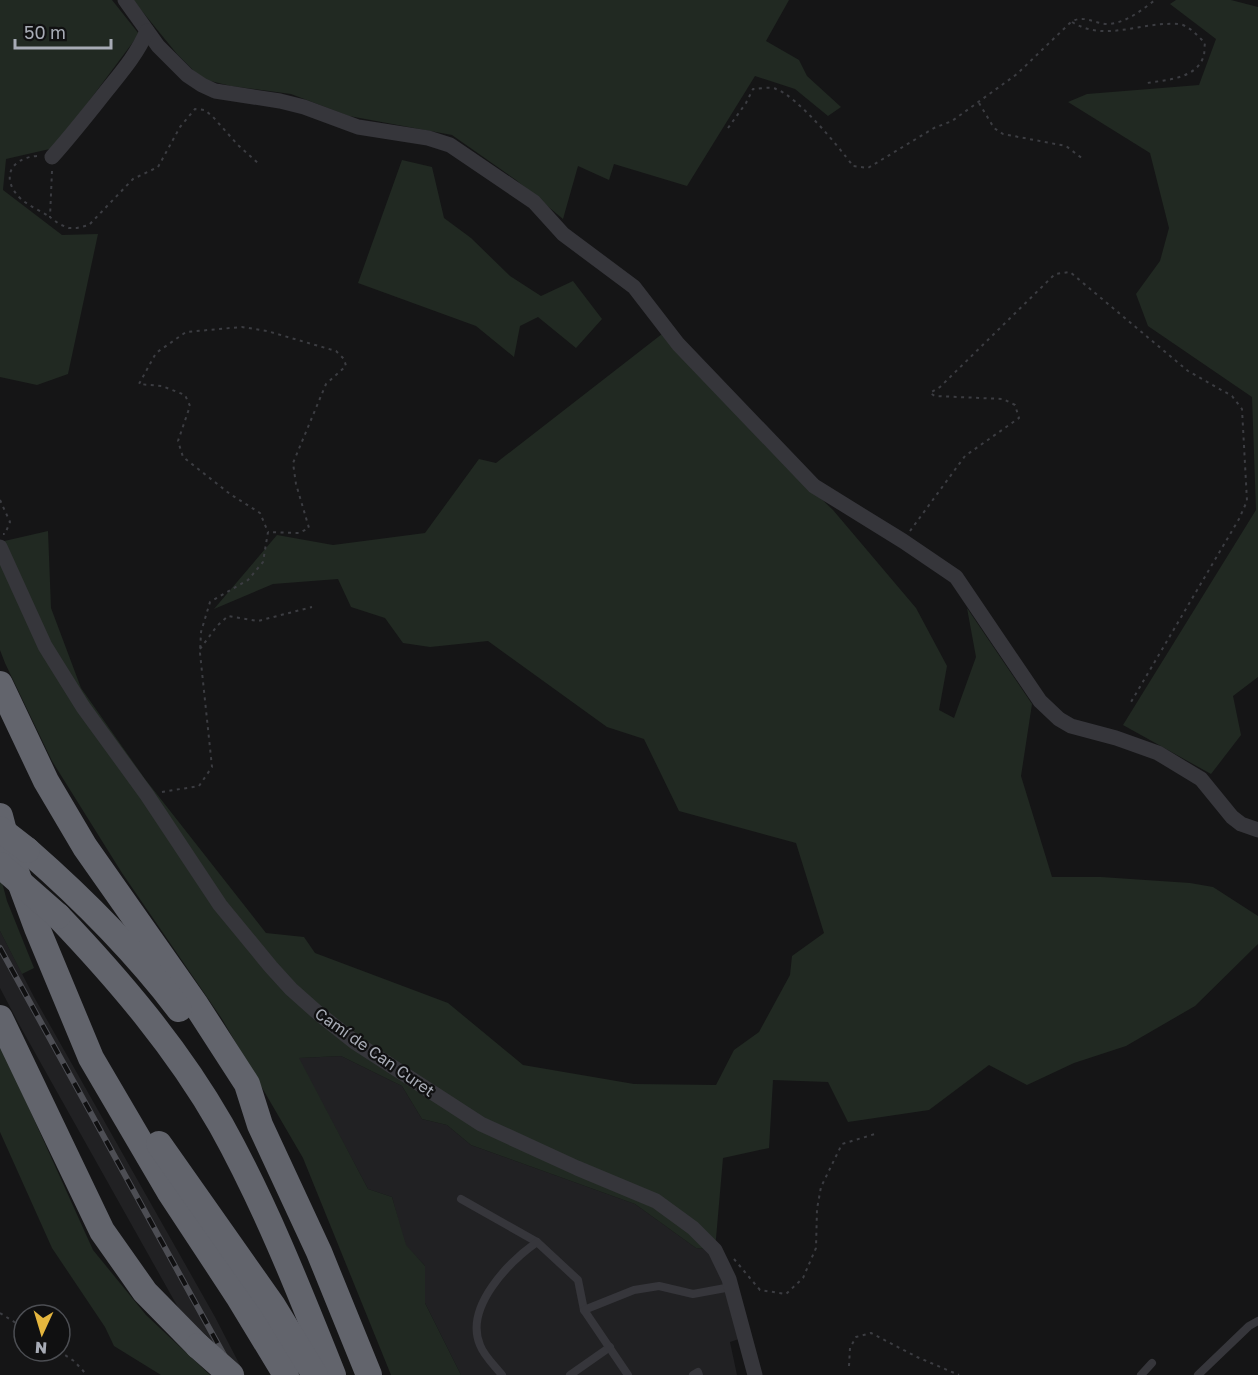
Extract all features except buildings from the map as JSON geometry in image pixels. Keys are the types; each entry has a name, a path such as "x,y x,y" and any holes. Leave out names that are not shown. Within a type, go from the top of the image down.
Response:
{"highway":[{"path":"0,684 46,781 85,848 196,1005 247,1084 260,1125 319,1252 369,1375"},
{"path":"0,816 15,868 37,928 91,1058 169,1191 233,1288 286,1375"},
{"path":"0,829 96,912 159,983 260,1125"},
{"path":"0,865 58,916 106,967 166,1042 196,1084 221,1125 271,1226 333,1375"},
{"path":"64,991 120,1085 273,1306 315,1375"},
{"path":"0,1018 102,1231 145,1292 198,1346 231,1375"}],"street":[{"path":"125,0 158,46 188,75 202,85 215,91 296,105 358,127 428,138 450,145 534,202 563,234 634,287 678,344 814,486 956,577 1040,701 1059,719 1071,726 1116,738 1158,753 1201,779 1232,817 1241,824 1258,830"},
{"path":"52,157 121,74 140,48 147,31"},
{"name":"Camí de Can Curet","path":"0,547 45,646 83,707 147,795 220,905 291,989 318,1013 382,1061 481,1124 656,1201 693,1228 715,1250 731,1287 755,1375"}],"lane":[{"path":"461,1199 537,1242 579,1280 585,1310 628,1375"},
{"path":"502,1375 479,1344 477,1326 482,1300 517,1256 537,1242"},
{"path":"585,1310 634,1290 658,1286 693,1294 731,1287"},
{"path":"1198,1375 1249,1326 1258,1321"},
{"path":"570,1375 610,1347"},
{"path":"1141,1375 1152,1363"},
{"path":"693,1375 698,1372 699,1375"}],"path":[{"path":"728,128 753,89 776,88 796,102 842,151 852,166 868,168 934,128 952,121 979,102 1017,74 1077,18 1104,24 1119,22 1129,18 1155,0"},
{"path":"1071,22 1082,28 1119,32 1152,25 1180,24 1194,32 1204,43 1203,58 1195,69 1180,77 1147,83"},
{"path":"979,102 994,128 1003,134 1066,146 1083,159"},
{"path":"50,217 52,157 29,157 18,162 10,171 9,179 22,200 58,224 69,228 89,225 133,179 158,167 180,127 195,109 205,110 259,164"},
{"path":"903,541 966,456 1019,418 1015,405 1003,399 935,396 930,393 940,387 1055,274 1070,272 1188,371 1232,396 1242,409 1247,501 1239,519 1131,702"},
{"path":"147,795 199,786 212,767 201,632 210,602 248,580 263,562 268,531 260,513 230,494 183,457 178,441 190,406 184,395 162,386 139,384 156,353 186,332 242,327 267,331 336,351 344,359 346,366 326,384 293,463 296,484 309,528 299,533 268,531"},
{"path":"0,500 10,522 5,534 0,534"},
{"path":"201,649 217,626 228,616 258,621 312,607"},
{"path":"719,1259 736,1260 760,1290 786,1294 803,1278 816,1248 817,1209 821,1187 843,1144 875,1134"},
{"path":"849,1366 850,1348 856,1337 871,1333 917,1357 959,1375"},
{"path":"72,1360 87,1375"}],"shaded area":[{"path":"0,0 112,0 139,34 54,148 6,159 3,190 62,235 98,234 68,374 37,385 0,377"},
{"path":"133,0 789,0 766,41 799,60 807,76 841,107 828,116 795,89 755,76 687,186 614,164 609,180 578,166 563,219 516,180 452,135 349,116 291,94 231,86 202,79 177,54"},
{"path":"1176,0 1231,0 1258,7 1258,677 1233,696 1241,735 1211,774 1123,725 1256,510 1252,397 1148,326 1136,294 1160,261 1169,228 1150,153 1068,102 1087,94 1199,85 1216,39 1170,4"},
{"path":"402,160 432,167 444,218 471,238 510,276 541,296 573,281 602,319 576,348 538,317 520,326 514,357 476,326 358,283"},
{"path":"662,334 759,439 833,510 916,608 947,666 939,710 954,718 976,657 967,608 1032,704 1021,776 1052,877 1101,877 1190,883 1213,887 1258,916 1258,944 1195,1006 1126,1046 1074,1063 1027,1085 989,1065 929,1110 848,1122 828,1082 773,1080 769,1148 723,1158 715,1250 696,1248 635,1204 471,1145 447,1125 422,1119 402,1086 341,1056 299,1058 368,1189 392,1197 406,1245 425,1266 425,1303 461,1375 391,1375 303,1158 222,1019 122,873 52,761 5,663 0,650 0,542 48,531 51,608 81,688 145,779 266,933 304,937 315,953 448,1003 523,1065 634,1084 716,1085 734,1050 759,1032 790,975 792,956 824,933 796,843 679,811 644,739 607,727 488,641 430,647 403,643 385,618 351,607 338,579 273,584 214,609 277,535 333,545 425,533 479,459 496,463"},
{"path":"0,875 7,901 34,968 22,974 0,931"},
{"path":"0,931 34,997 215,1317 245,1375 216,1375 20,1026 0,988"},
{"path":"0,1044 93,1250 146,1315 210,1375 161,1375 114,1346 105,1327 52,1248 0,1132"},
{"path":"341,1056 402,1086 422,1119 447,1125 471,1145 635,1204 696,1248 715,1250 745,1337 730,1342 737,1375 461,1375 425,1303 425,1266 405,1245 392,1197 368,1189 298,1058"}],"railway":[{"path":"0,948 235,1375"}]}
